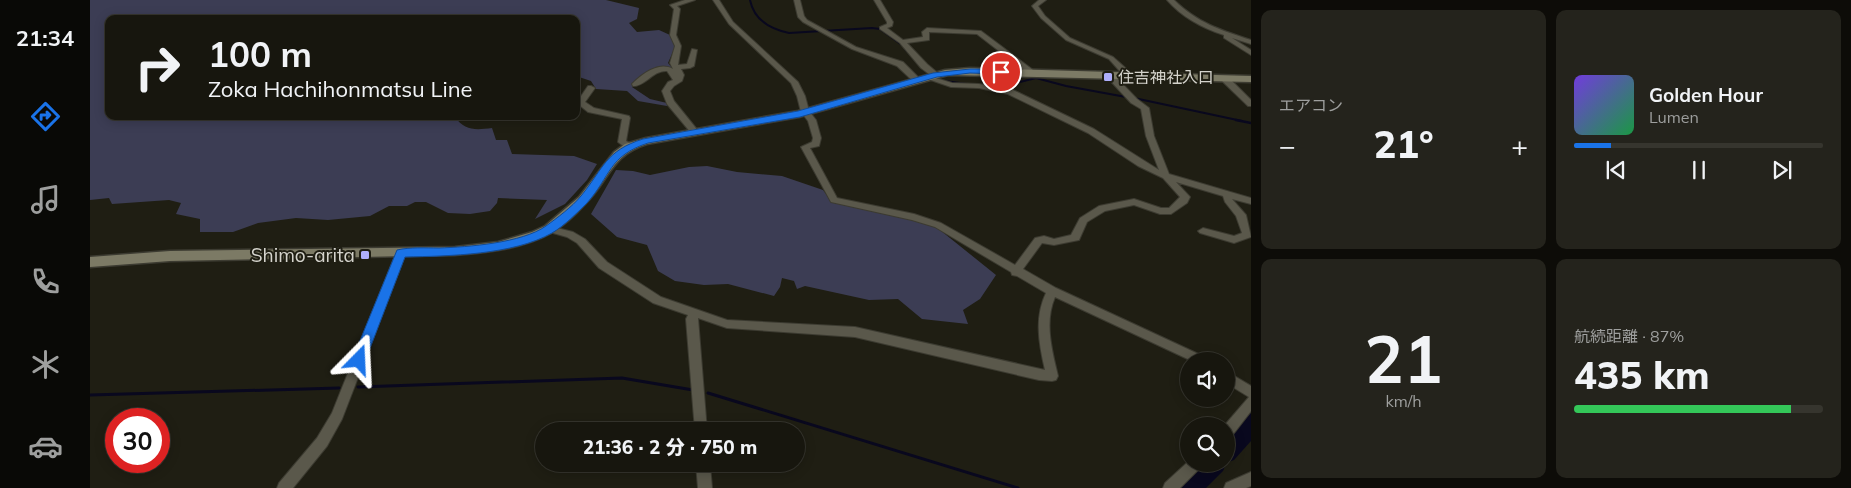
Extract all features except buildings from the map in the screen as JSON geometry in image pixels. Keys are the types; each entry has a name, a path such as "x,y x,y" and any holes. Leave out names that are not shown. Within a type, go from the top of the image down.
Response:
{"main road":[{"path":"90,262 170,256 455,251 498,246 536,235 549,229 583,200 608,165 629,146 646,141 805,112 928,77 970,71 1251,80"}],"street":[{"path":"678,81 680,75 674,63 678,46 674,35 677,9 673,6 692,0"},
{"path":"716,0 731,23 794,82 801,96 805,112 812,120 818,138 816,144 805,147 834,200 914,217 938,226 1016,272 1184,352"},
{"path":"797,0 801,17 815,27 854,48 900,64 946,84 1010,92 1091,131 1141,164 1165,176 1251,201"},
{"path":"877,0 890,22 890,25 882,28 902,42 924,66 928,77"},
{"path":"1043,0 1035,6 1042,16 1061,34 1111,58 1128,75"},
{"path":"1170,0 1185,14 1224,35 1236,46 1251,53"},
{"path":"902,42 927,39 924,32 928,30 976,31 1032,73"},
{"path":"1224,35 1250,40"},
{"path":"677,66 690,66 694,50"},
{"path":"636,84 659,68 666,68 673,72 676,76 675,80 678,81"},
{"path":"1016,272 1021,262 1039,240 1044,239 1054,242 1075,238 1083,220 1102,208 1134,202 1160,210 1171,211 1184,201 1185,197 1165,176 1150,136 1145,108 1134,101 1109,75"},
{"path":"1224,78 1251,104"},
{"path":"678,81 670,84 666,91 681,117 695,132"},
{"path":"590,88 581,102 591,110 626,118 622,142 629,146"},
{"path":"1203,231 1234,240 1247,235 1241,215 1228,200 1227,194"},
{"path":"549,229 570,234 581,241 603,265 657,300 727,324 855,332 1039,376 1052,376 1043,323 1047,298 1052,290"},
{"path":"284,488 322,442 337,415 401,253"},
{"path":"695,314 692,319 700,422"},
{"path":"1235,382 1251,393"},
{"path":"1235,422 1251,402"},
{"path":"704,472 705,488"},
{"path":"1170,488 1187,472"},
{"path":"1231,488 1251,479"}],"shaded area":[{"path":"90,0 606,0 639,8 637,19 629,23 637,32 659,30 670,35 675,47 668,63 673,69 661,68 650,71 640,77 632,87 650,99 667,103 667,106 638,101 627,91 596,89 591,81 580,77 580,15 105,15 105,120 457,120 466,127 492,128 496,140 507,140 512,154 574,156 597,164 587,180 565,204 535,219 547,200 498,198 497,203 490,211 470,214 448,213 426,202 415,202 407,206 389,206 370,216 328,220 296,218 258,223 233,232 200,232 200,219 176,214 181,203 169,200 112,204 109,198 90,200"},
{"path":"707,166 737,172 782,176 823,190 832,202 913,218 935,226 996,275 980,299 963,310 968,324 922,319 898,299 869,300 805,286 797,289 794,281 782,278 780,287 774,296 728,284 704,285 675,281 658,271 647,245 617,237 591,214 616,170 650,175 689,167"}],"waterway":[{"path":"750,0 759,18 775,29 789,33 880,29 902,45"},
{"path":"905,49 918,63"},
{"path":"982,85 1012,84 1036,78 1066,86 1126,97"},
{"path":"945,81 967,84"},
{"path":"1134,98 1242,121"},
{"path":"1236,120 1251,123"},
{"path":"358,387 622,378 693,390"},
{"path":"90,395 339,388"},
{"path":"708,393 1018,488"},
{"path":"1235,445 1251,422"},
{"path":"1190,488 1207,472"}],"place":[{"name":"住吉神社入口","path":"1108,77"},
{"name":"Shimo-arita","path":"365,255"}],"route":[{"path":"359,360 401,253 455,251 498,246 510,244 549,229 583,200 608,165 629,146 646,141 800,114 936,74 970,71 1001,72"}]}
